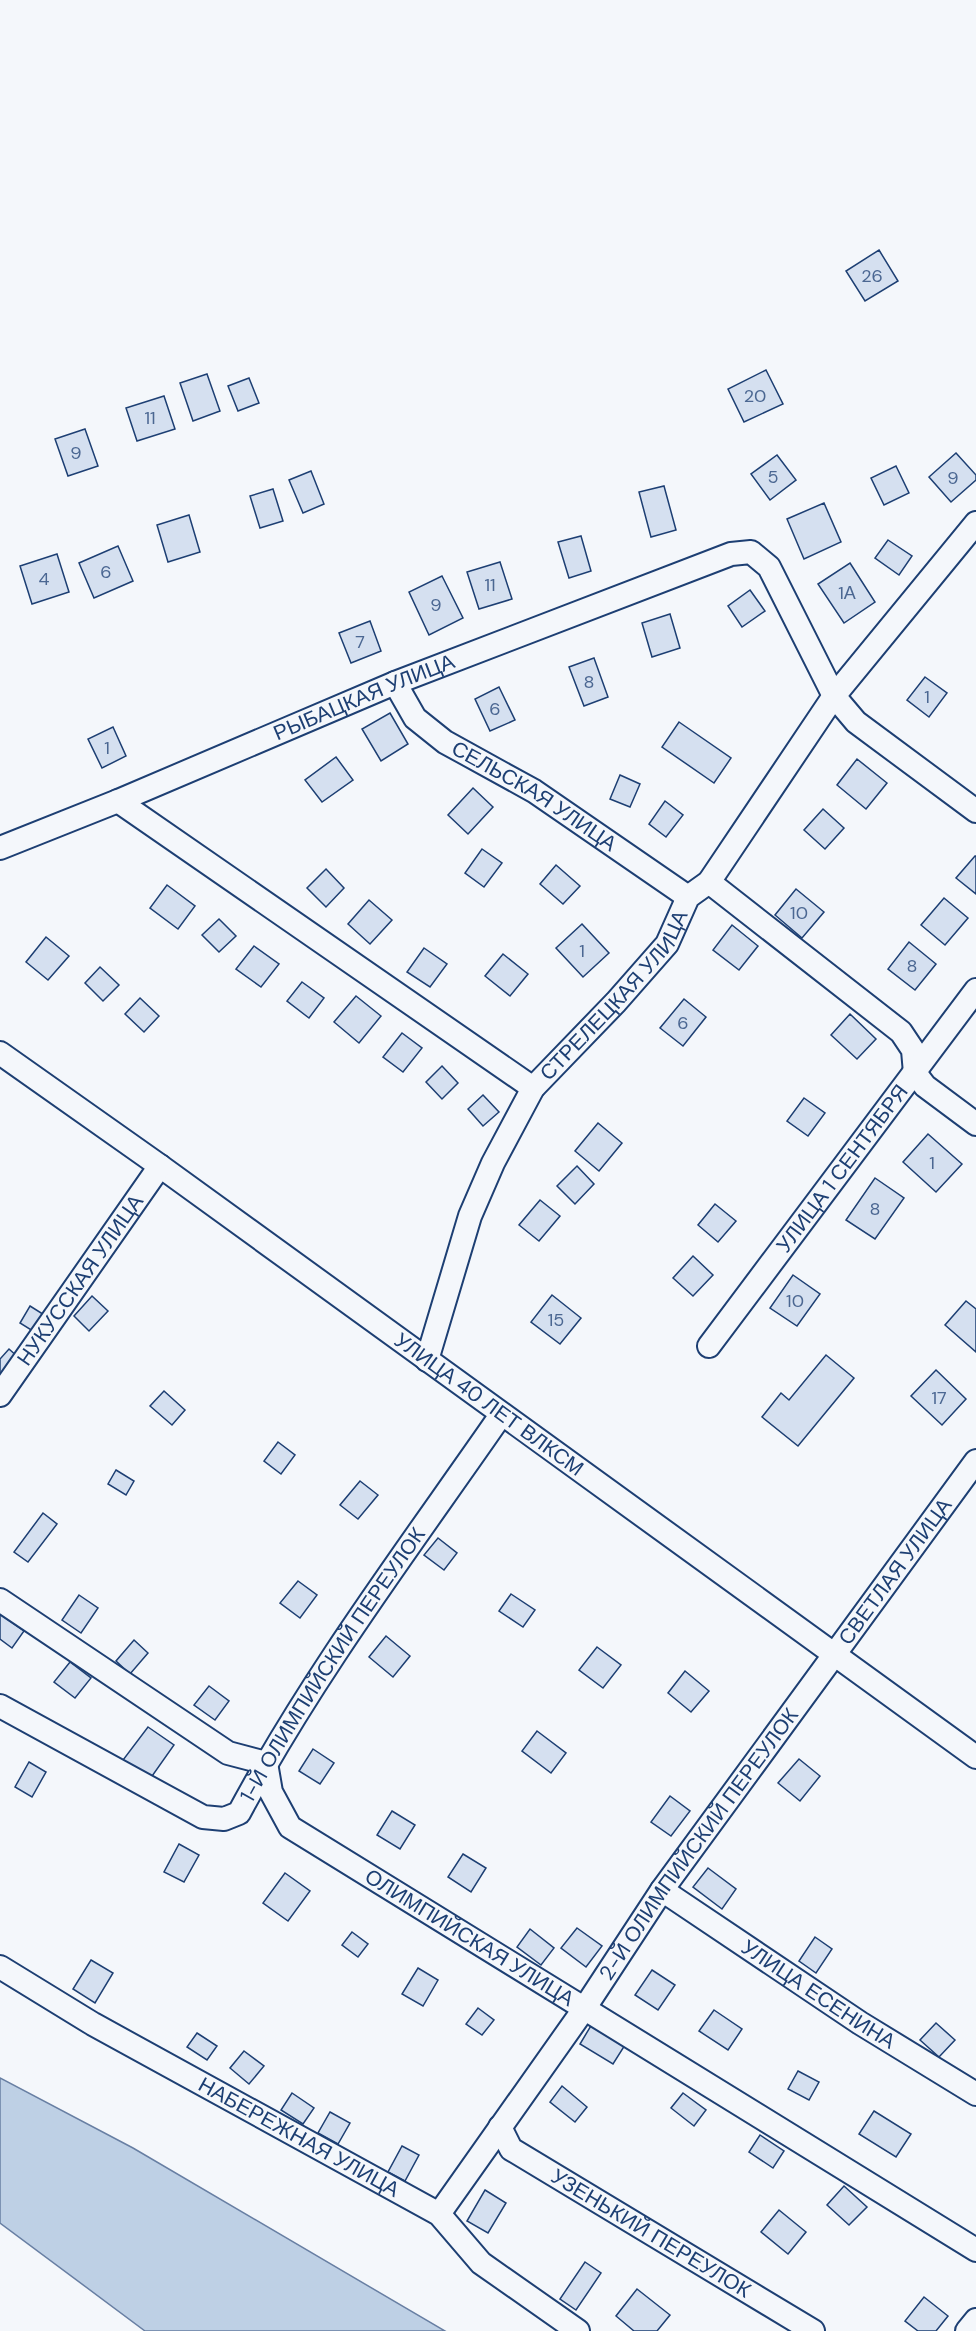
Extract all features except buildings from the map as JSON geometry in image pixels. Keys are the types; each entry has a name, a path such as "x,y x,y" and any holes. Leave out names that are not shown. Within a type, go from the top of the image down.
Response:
{"street":[{"name":"СТРЕЛЕЦКАЯ УЛИЦА","path":"427,1360 470,1216 493,1163 533,1088 616,1002 667,944 688,897 709,882 834,696 976,523"},
{"name":"РЫБАЦКАЯ УЛИЦА","path":"0,848 118,801 394,683 731,554 751,552 769,567 834,696"},
{"name":"СЕЛЬСКАЯ УЛИЦА","path":"394,683 415,718 445,742 534,791 688,897"},
{"path":"834,696 856,722 976,811"},
{"path":"118,801 533,1088"},
{"path":"709,882 901,1032 913,1050 915,1073 925,1086 976,1124"},
{"name":"УЛИЦА 1 СЕНТЯБРЯ","path":"709,1346 976,990"},
{"name":"УЛИЦА 40 ЛЕТ ВЛКСМ","path":"1,1056 160,1167 976,1757"},
{"name":"НУКУССКАЯ УЛИЦА","path":"0,1395 160,1167"},
{"name":"1-Й ОЛИМПИЙСКИЙ ПЕРЕУЛОК","path":"0,1706 203,1817 224,1819 239,1813 266,1763 345,1640 501,1414"},
{"name":"СВЕТЛАЯ УЛИЦА","path":"834,1653 976,1461"},
{"path":"0,1600 228,1754 266,1763"},
{"name":"2-Й ОЛИМПИЙСКИЙ ПЕРЕУЛОК","path":"439,2214 584,2009 662,1890 834,1653"},
{"name":"ОЛИМПИЙСКАЯ УЛИЦА","path":"266,1763 270,1792 290,1827 976,2250"},
{"name":"УЛИЦА ЕСЕНИНА","path":"662,1890 860,2023 976,2094"},
{"name":"НАБЕРЕЖНАЯ УЛИЦА","path":"0,1967 93,2024 439,2214 481,2263 578,2331"},
{"name":"УЗЕНЬКИЙ ПЕРЕУЛОК","path":"500,2127 511,2149 813,2331"},
{"path":"967,2331 976,2320"}],"water":[{"path":"0,2078 133,2148 445,2331 145,2331 0,2223"}]}
